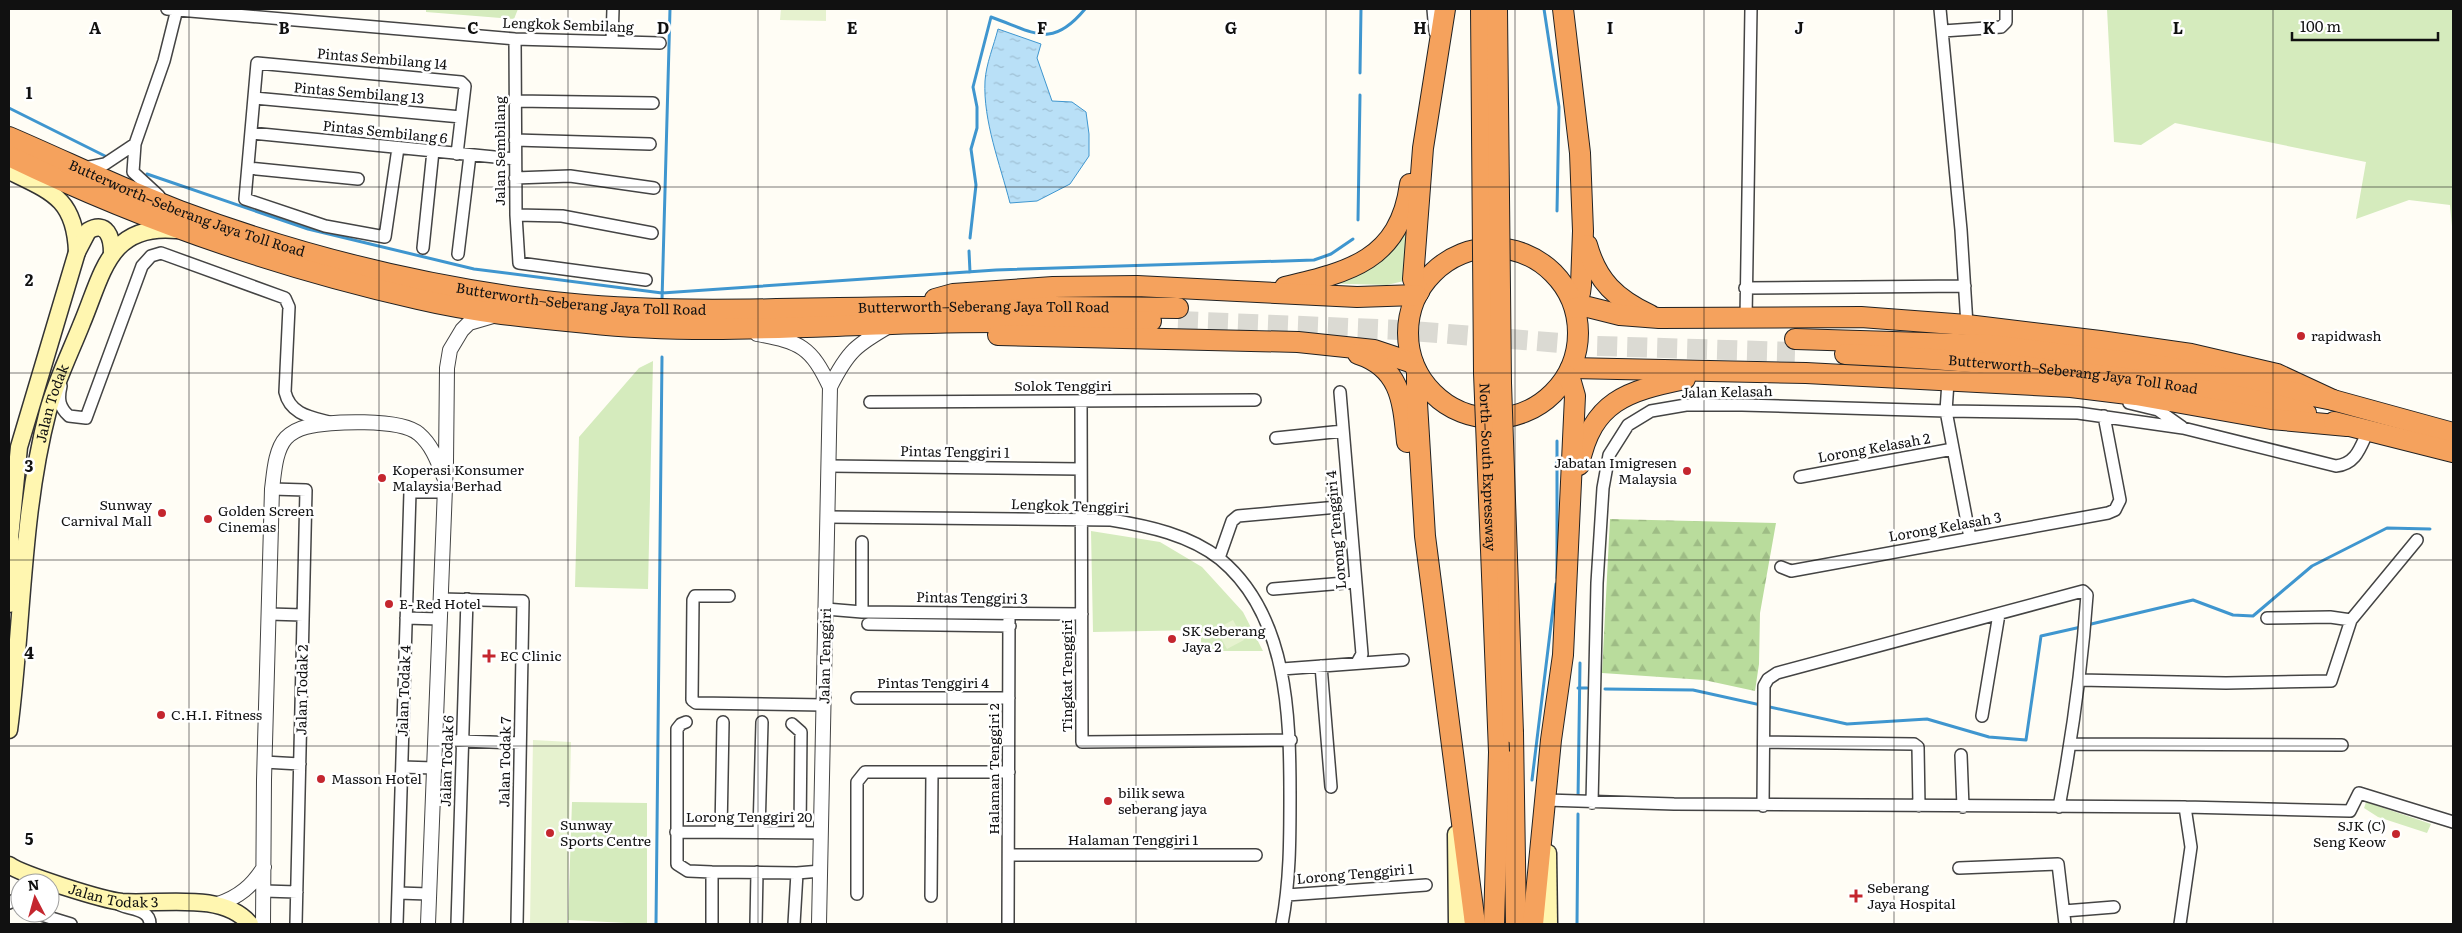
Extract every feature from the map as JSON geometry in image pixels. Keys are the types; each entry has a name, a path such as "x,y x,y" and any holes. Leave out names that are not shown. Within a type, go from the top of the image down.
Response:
{"highway":[{"path":"1418,294 1413,279 1423,148 1445,9"},
{"name":"North–South Expressway","path":"1481,9 1484,374 1498,752 1494,924"},
{"name":"North–South Expressway","path":"1497,9 1501,384 1513,733 1516,924"},
{"path":"1563,9 1577,126 1583,231 1581,285 1580,293 1574,305"},
{"name":"Butterworth–Seberang Jaya Toll Road","path":"9,136 178,210 336,261 414,279 553,302 691,311 904,318"},
{"path":"1260,292 1342,273 1373,254 1390,237 1402,216 1415,163 1423,148"},
{"name":"Butterworth–Seberang Jaya Toll Road","path":"9,156 65,183 184,231 286,264 420,300 508,314 597,324 727,328 904,318 1178,314"},
{"path":"1583,231 1591,259 1604,284 1632,305 1659,318"},
{"path":"904,318 961,334 1298,342 1374,350 1415,368 1429,389 1444,402 1471,415 1491,418 1511,416 1530,410 1555,392 1569,372 1579,338 1574,305 1561,281 1544,264 1523,253 1499,248 1475,250 1452,258 1433,273 1418,294 1410,314 1408,344 1415,368 1426,536 1452,727 1455,771 1475,924"},
{"path":"904,318 953,294 1053,287 1137,286 1357,297 1418,294"},
{"path":"1574,305 1620,315 1659,318 1861,317 1967,325 2191,354 2276,374 2334,400 2453,433"},
{"name":"Butterworth–Seberang Jaya Toll Road","path":"2334,400 2168,367 1990,345 1795,345 2066,371 2175,385 2274,404 2347,426"},
{"path":"1334,347 1370,359 1382,367 1394,381 1401,396 1411,475 1423,498"},
{"path":"1569,372 1617,368 1806,373 2071,387 2136,395 2271,419 2347,426 2453,452"},
{"path":"1570,490 1588,434 1607,409 1632,392 1713,371"},
{"path":"1533,924 1551,740 1564,655 1575,396 1569,372"}],"main road":[{"name":"Jalan Todak","path":"9,171 40,186 69,211 75,226 77,252 19,447 10,545 9,604"},
{"path":"77,252 88,231 99,227 106,230 111,236 112,253"},
{"name":"Jalan Todak","path":"9,730 13,632 38,453 49,408 112,253 127,239 143,232 168,229 184,231"},
{"path":"1455,771 1457,924"},
{"path":"1546,800 1549,924"},
{"name":"Jalan Todak 3","path":"10,867 25,873"},
{"name":"Jalan Todak 3","path":"60,887 121,902 218,904 242,916 250,924"}],"street":[{"path":"612,41 613,9"},
{"path":"1433,9 1438,51"},
{"path":"1746,318 1750,9"},
{"path":"1940,9 1967,325"},
{"path":"1943,31 2000,27 2006,22 2006,9"},
{"path":"173,10 164,61 135,144 133,172 146,185 178,210"},
{"name":"Lengkok Sembilang","path":"173,10 515,39 660,43"},
{"name":"Jalan Sembilang","path":"515,39 515,178 518,263 646,280"},
{"name":"Pintas Sembilang 14","path":"254,98 257,63 461,82 465,86 457,154"},
{"path":"254,98 245,199 325,226 352,233 385,237 398,148"},
{"name":"Pintas Sembilang 13","path":"254,98 461,117"},
{"path":"515,101 653,103"},
{"name":"Pintas Sembilang 6","path":"251,134 516,159"},
{"path":"515,140 650,144"},
{"path":"82,168 106,164 135,144"},
{"path":"423,248 433,151"},
{"path":"458,254 470,155"},
{"path":"248,168 358,179"},
{"path":"515,178 570,176 654,188"},
{"path":"516,215 562,216 652,233"},
{"path":"64,370 60,405 69,416 86,418 142,266 151,256 161,253 285,298 288,307 285,392 287,400 295,410 327,424"},
{"path":"1745,288 1965,286"},
{"path":"428,924 441,598 443,492 446,462 445,404 450,350 454,340 469,323 508,314"},
{"path":"830,388 850,352 861,342 904,318"},
{"path":"727,328 774,337 802,348 819,363 830,388"},
{"path":"1948,382 1946,411 1970,538"},
{"path":"2071,387 2158,410 2183,428"},
{"name":"Jalan Tenggiri","path":"819,924 830,388"},
{"name":"Lorong Tenggiri 4","path":"1340,392 1362,654 1357,663"},
{"name":"Solok Tenggiri","path":"870,402 1256,400"},
{"name":"Tingkat Tenggiri","path":"1081,401 1082,742 1291,740"},
{"name":"Jalan Kelasah","path":"1592,803 1597,583 1603,488 1609,455 1628,425 1651,411 1686,405 1946,411 2052,411 2104,416 2183,428 2336,466 2345,465 2357,457 2368,431"},
{"name":"Lorong Kelasah 3","path":"1781,567 1791,571 2108,513 2115,510 2120,500 2104,416"},
{"path":"263,924 264,762 272,489 274,469 285,439 296,430 327,424 380,424 409,428 420,434 430,446 444,477"},
{"path":"1276,438 1343,431"},
{"name":"Lorong Kelasah 2","path":"1800,477 1954,449"},
{"name":"Pintas Tenggiri 1","path":"829,466 1081,468"},
{"name":"Jalan Todak 2","path":"272,489 306,490 296,924"},
{"name":"Jalan Todak 4","path":"397,924 410,492 443,492"},
{"path":"1218,558 1232,521 1238,516 1350,506"},
{"name":"Lengkok Tenggiri","path":"828,517 1111,520 1158,529 1194,543 1218,558 1238,578 1253,600 1265,622 1282,669 1291,740 1290,855 1287,895 1282,924"},
{"path":"2079,680 2226,683 2330,681 2351,620 2417,540"},
{"path":"862,542 862,612"},
{"path":"1273,589 1356,582"},
{"path":"1763,806 1764,686 1768,679 1777,673 2083,591 2087,595 2079,680 2071,744 2059,807"},
{"path":"729,596 695,596 693,600 692,700 696,703 824,705"},
{"path":"441,598 467,599"},
{"name":"Jalan Todak 7","path":"467,599 523,601 517,924"},
{"name":"Jalan Todak 6","path":"457,924 467,599"},
{"name":"Pintas Tenggiri 3","path":"826,609 1010,620"},
{"path":"269,614 303,615"},
{"name":"Pintas Tenggiri 3","path":"868,624 1010,620 1082,614"},
{"path":"1982,716 1998,614"},
{"path":"2267,618 2330,617 2351,620"},
{"path":"406,618 440,619"},
{"name":"Halaman Tenggiri 2","path":"1008,924 1010,620"},
{"path":"1282,669 1403,660"},
{"path":"1321,666 1331,787"},
{"name":"Pintas Tenggiri 4","path":"857,698 1009,698"},
{"path":"686,722 677,729 677,864 688,871 796,873 821,871"},
{"path":"721,832 723,722"},
{"path":"759,832 762,722"},
{"path":"792,724 801,732 800,832"},
{"path":"435,740 520,743"},
{"path":"1765,742 1914,744 1918,747 1919,806"},
{"path":"2071,744 2342,745"},
{"path":"1961,755 1963,807"},
{"path":"264,762 300,764"},
{"path":"402,767 434,768"},
{"path":"857,894 857,782 861,776 866,772 1009,772"},
{"path":"932,772 932,896"},
{"path":"1546,800 1592,803 1763,806 2185,807 2350,812 2359,793 2453,822"},
{"path":"2180,924 2191,847 2185,807"},
{"name":"Lorong Tenggiri 20","path":"676,832 822,833"},
{"name":"Halaman Tenggiri 1","path":"1009,855 1256,855"},
{"path":"1959,868 2058,864 2065,924"},
{"name":"Jalan Todak 3","path":"218,904 232,899 245,891 256,880 264,867"},
{"path":"712,872 712,924"},
{"path":"756,924 757,872"},
{"path":"794,924 796,873"},
{"name":"Lorong Tenggiri 1","path":"1287,895 1426,885"},
{"path":"264,891 297,892"},
{"path":"398,893 429,894"},
{"path":"107,899 132,910 145,912 150,918 150,924"},
{"path":"2064,911 2114,907"}],"green space":[{"path":"426,9 518,9 514,19 426,12"},
{"path":"781,9 826,9 826,21 780,20"},
{"path":"2107,9 2453,9 2453,237 2450,205 2409,200 2356,219 2366,162 2175,123 2141,145 2114,142"},
{"path":"1417,194 1408,280 1387,285 1315,283 1347,276"},
{"path":"653,361 648,589 575,587 579,437 639,368"},
{"path":"1610,519 1776,523 1760,613 1759,664 1755,691 1704,680 1602,673"},
{"path":"1091,531 1160,542 1202,567 1243,612 1263,651 1201,651 1201,630 1093,632"},
{"path":"1233,620 1244,640 1227,649 1216,629"},
{"name":"Sunway Sports Centre","path":"533,740 571,742 567,924 530,924"},
{"path":"572,802 647,803 647,924 568,920"},
{"path":"2366,802 2431,824 2427,833 2378,817 2364,808"}],"water":[{"path":"998,29 1041,44 1037,58 1052,101 1072,102 1086,112 1089,156 1070,184 1037,201 1010,203 989,127 985,81 988,61"}],"waterway":[{"path":"662,300 670,9"},
{"path":"970,238 976,185 971,149 977,128 977,107 973,87 991,17 1031,32 1052,34 1073,22 1085,9"},
{"path":"1360,73 1361,9"},
{"path":"1544,9 1559,107 1557,211"},
{"path":"1358,220 1360,95"},
{"path":"9,108 107,157"},
{"path":"147,174 308,229 474,269 662,293 996,270 1314,260 1331,254 1353,239"},
{"path":"969,251 970,272"},
{"path":"656,924 662,357"},
{"path":"1557,441 1557,578"},
{"path":"2087,625 2193,600 2233,615 2253,616 2312,566 2387,528 2430,529"},
{"path":"1532,780 1556,584"},
{"path":"1605,689 1693,690 1847,724 1927,719 1989,737 2026,740 2041,636 2081,627"},
{"path":"1578,799 1580,663"},
{"path":"1578,688 1587,688"},
{"path":"1577,924 1578,814"}],"tunnel":[{"path":"1178,321 1400,330 1597,346 1795,352"}],"place":[{"name":"rapidwash","path":"2301,336"},
{"name":"Jabatan Imigresen Malaysia","path":"1687,471"},
{"name":"Koperasi Konsumer Malaysia Berhad","path":"382,478"},
{"name":"Sunway Carnival Mall","path":"162,513"},
{"name":"Golden Screen Cinemas","path":"208,519"},
{"name":"E- Red Hotel","path":"389,604"},
{"name":"SK Seberang Jaya 2","path":"1172,639"},
{"name":"EC Clinic","path":"489,656"},
{"name":"C.H.I. Fitness","path":"161,715"},
{"name":"Masson Hotel","path":"321,779"},
{"name":"bilik sewa seberang jaya","path":"1108,801"},
{"name":"Sunway Sports Centre","path":"550,833"},
{"name":"SJK (C) Seng Keow","path":"2396,834"},
{"name":"Seberang Jaya Hospital","path":"1856,896"}]}
